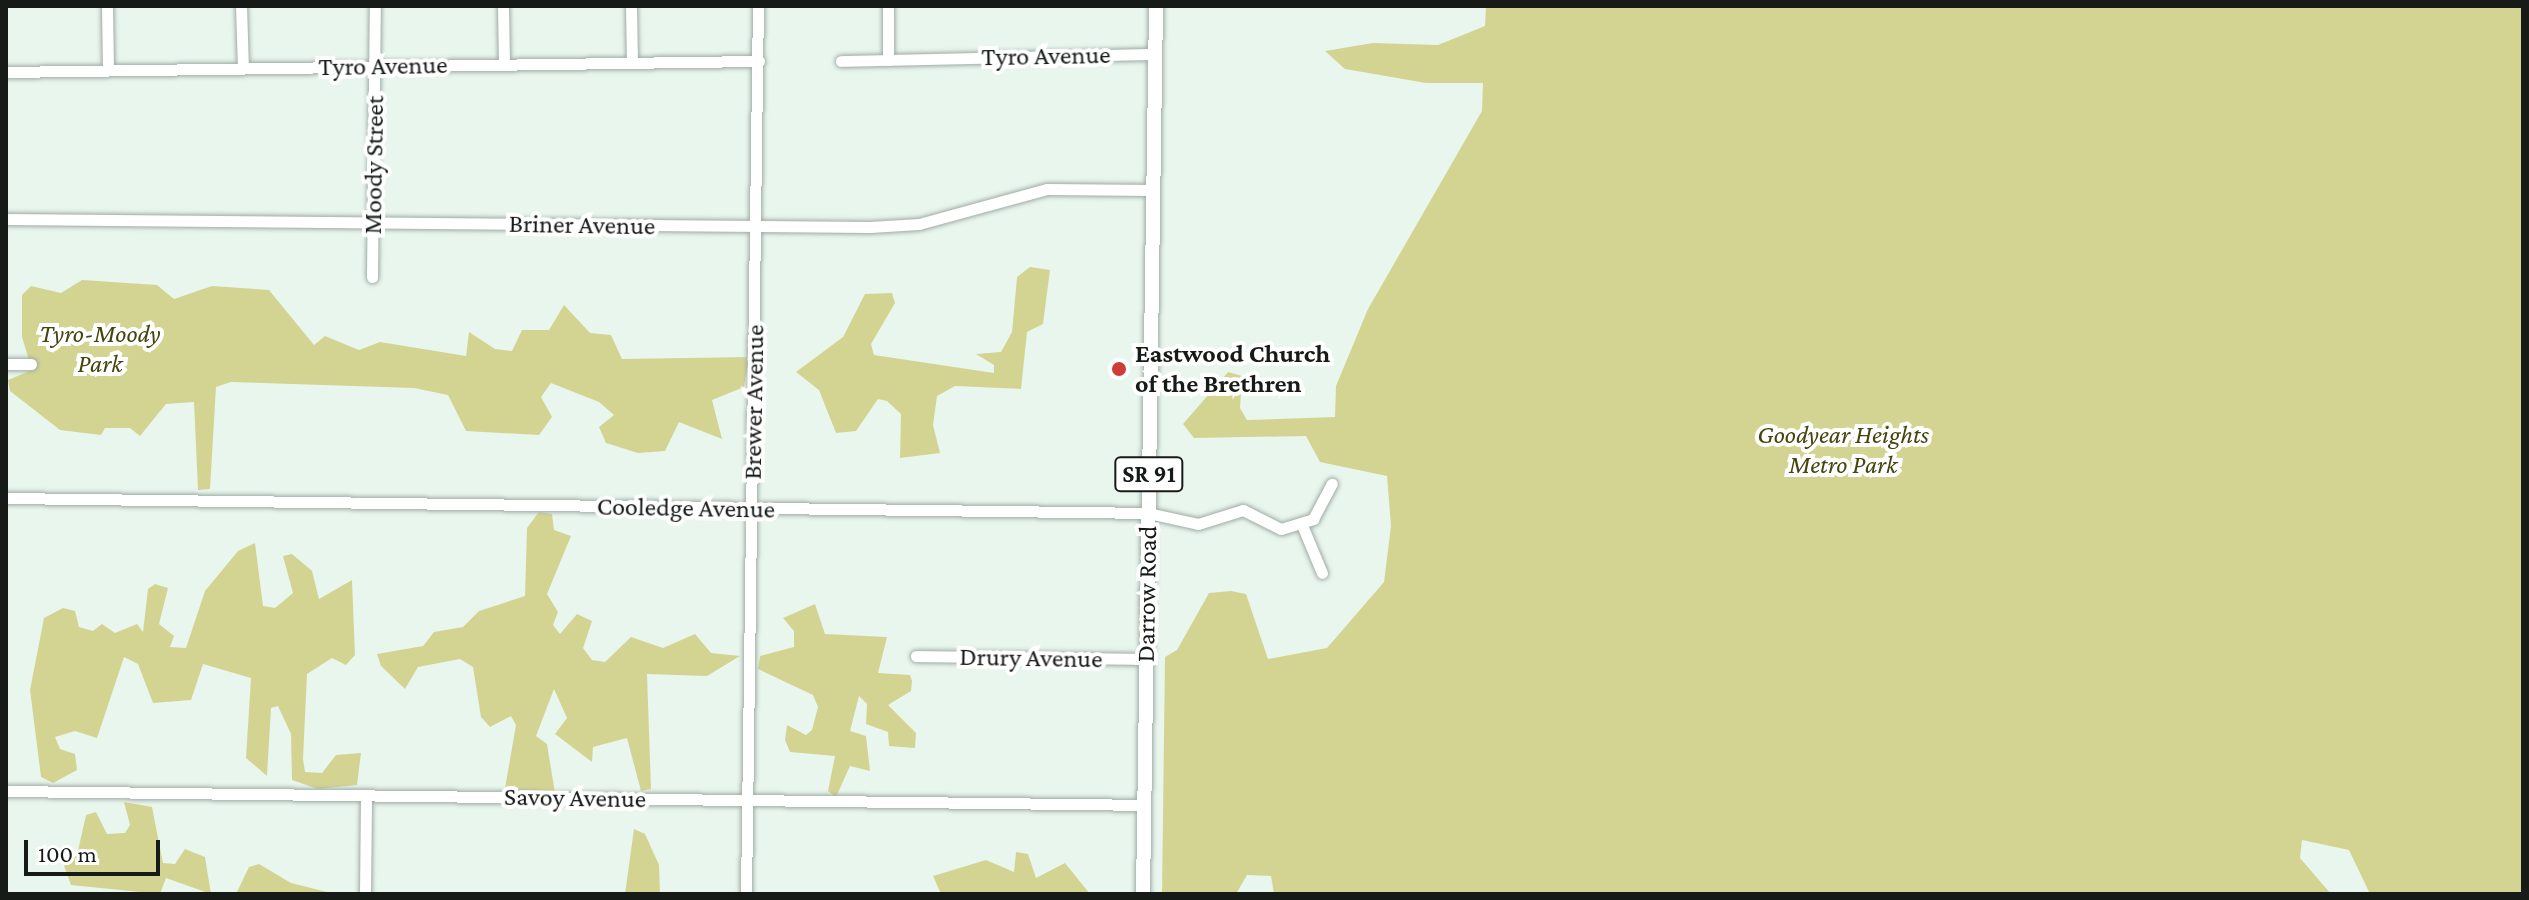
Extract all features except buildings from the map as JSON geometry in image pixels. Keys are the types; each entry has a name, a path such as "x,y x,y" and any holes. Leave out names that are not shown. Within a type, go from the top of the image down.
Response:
{"main road":[{"name":"Darrow Road","path":"1143,894 1156,6"}],"street":[{"path":"107,6 108,70"},
{"path":"241,6 243,68"},
{"name":"Moody Street","path":"372,277 375,6"},
{"path":"503,6 504,64"},
{"path":"631,6 632,62"},
{"name":"Brewer Avenue","path":"746,894 758,6"},
{"path":"888,6 888,60"},
{"name":"Tyro Avenue","path":"841,61 1156,54"},
{"name":"Tyro Avenue","path":"6,72 759,61"},
{"name":"Briner Avenue","path":"6,219 905,226 1018,193 1153,190"},
{"path":"6,364 31,364"},
{"path":"1322,573 1302,525 1320,512 1332,484"},
{"name":"Cooledge Avenue","path":"6,498 1148,513 1212,524 1243,510 1273,527 1302,525"},
{"name":"Drury Avenue","path":"916,656 1146,659"},
{"name":"Savoy Avenue","path":"6,791 1145,805"},
{"path":"365,894 366,795"}],"green space":[{"name":"Goodyear Heights Metro Park","path":"1486,6 2523,6 2523,894 2370,894 2349,850 2302,840 2300,858 2331,894 1274,894 1271,876 1247,875 1236,894 1162,894 1165,657 1177,650 1209,593 1231,591 1246,594 1268,659 1327,648 1384,582 1391,526 1387,476 1320,462 1306,436 1194,438 1183,424 1228,372 1242,376 1240,408 1247,420 1335,417 1336,386 1368,309 1482,111 1483,83 1426,83 1345,69 1325,51 1373,43 1438,45 1485,26"},
{"path":"1030,267 1050,270 1043,324 1027,332 1021,389 955,386 937,396 933,425 940,453 900,458 901,414 887,401 878,399 856,431 836,433 819,390 796,372 843,337 865,294 892,293 895,303 871,344 874,355 994,373 994,365 976,354 1001,352 1012,332 1017,277"},
{"name":"Tyro-Moody Park","path":"82,280 157,285 174,299 212,286 269,290 314,345 325,336 359,350 380,342 466,356 469,332 495,349 512,351 522,330 549,330 564,305 590,333 611,335 622,359 749,357 744,387 712,400 722,439 679,422 665,451 638,453 606,443 599,427 614,415 599,402 551,383 541,397 552,417 539,435 466,431 448,395 414,388 231,382 216,387 210,489 198,490 194,402 166,404 140,436 130,428 105,428 101,435 60,430 10,391 8,380 32,370 22,337 22,295 31,286 61,293"},
{"path":"539,512 552,514 554,530 571,536 547,594 558,612 553,625 560,634 577,614 592,621 583,648 592,660 605,662 631,637 663,648 695,634 711,653 740,656 707,676 647,674 651,789 641,791 627,738 593,747 592,762 555,734 567,718 554,689 536,736 547,744 555,793 504,794 516,725 511,716 490,727 481,717 473,667 460,659 418,667 405,689 381,666 377,654 423,646 434,632 463,627 479,611 525,596 527,528"},
{"path":"255,543 263,606 275,608 293,593 283,556 292,554 312,571 319,599 352,580 355,655 346,665 332,658 307,674 303,759 305,772 322,773 336,755 361,753 357,785 318,789 292,780 291,734 278,706 271,708 267,776 246,758 251,678 203,664 191,700 153,703 138,664 124,657 97,738 75,731 55,737 60,749 75,754 77,770 53,783 41,777 30,690 44,618 63,608 75,611 79,627 93,631 102,624 115,633 137,624 143,632 148,589 155,584 168,588 159,624 174,636 170,647 186,648 205,591 238,551"},
{"path":"815,604 825,634 887,637 878,673 910,675 912,681 911,691 888,705 916,733 915,748 889,746 888,732 866,724 867,704 859,696 850,731 866,736 870,771 850,766 836,797 828,791 835,756 790,752 785,740 787,725 806,735 812,730 818,707 813,695 758,669 760,656 794,647 794,631 783,618"},
{"path":"124,802 152,807 163,863 175,864 185,849 205,857 211,894 166,878 160,894 71,885 64,866 77,855 86,815 96,812 107,834 125,833 130,825"},
{"path":"634,829 645,834 659,865 660,894 625,894"},
{"path":"1016,852 1028,854 1036,878 1065,863 1090,894 941,894 933,876 986,860 1014,872"},
{"path":"259,864 291,883 335,894 236,894 249,867"}],"place":[{"name":"Eastwood Church of the Brethren","path":"1119,369"}]}
